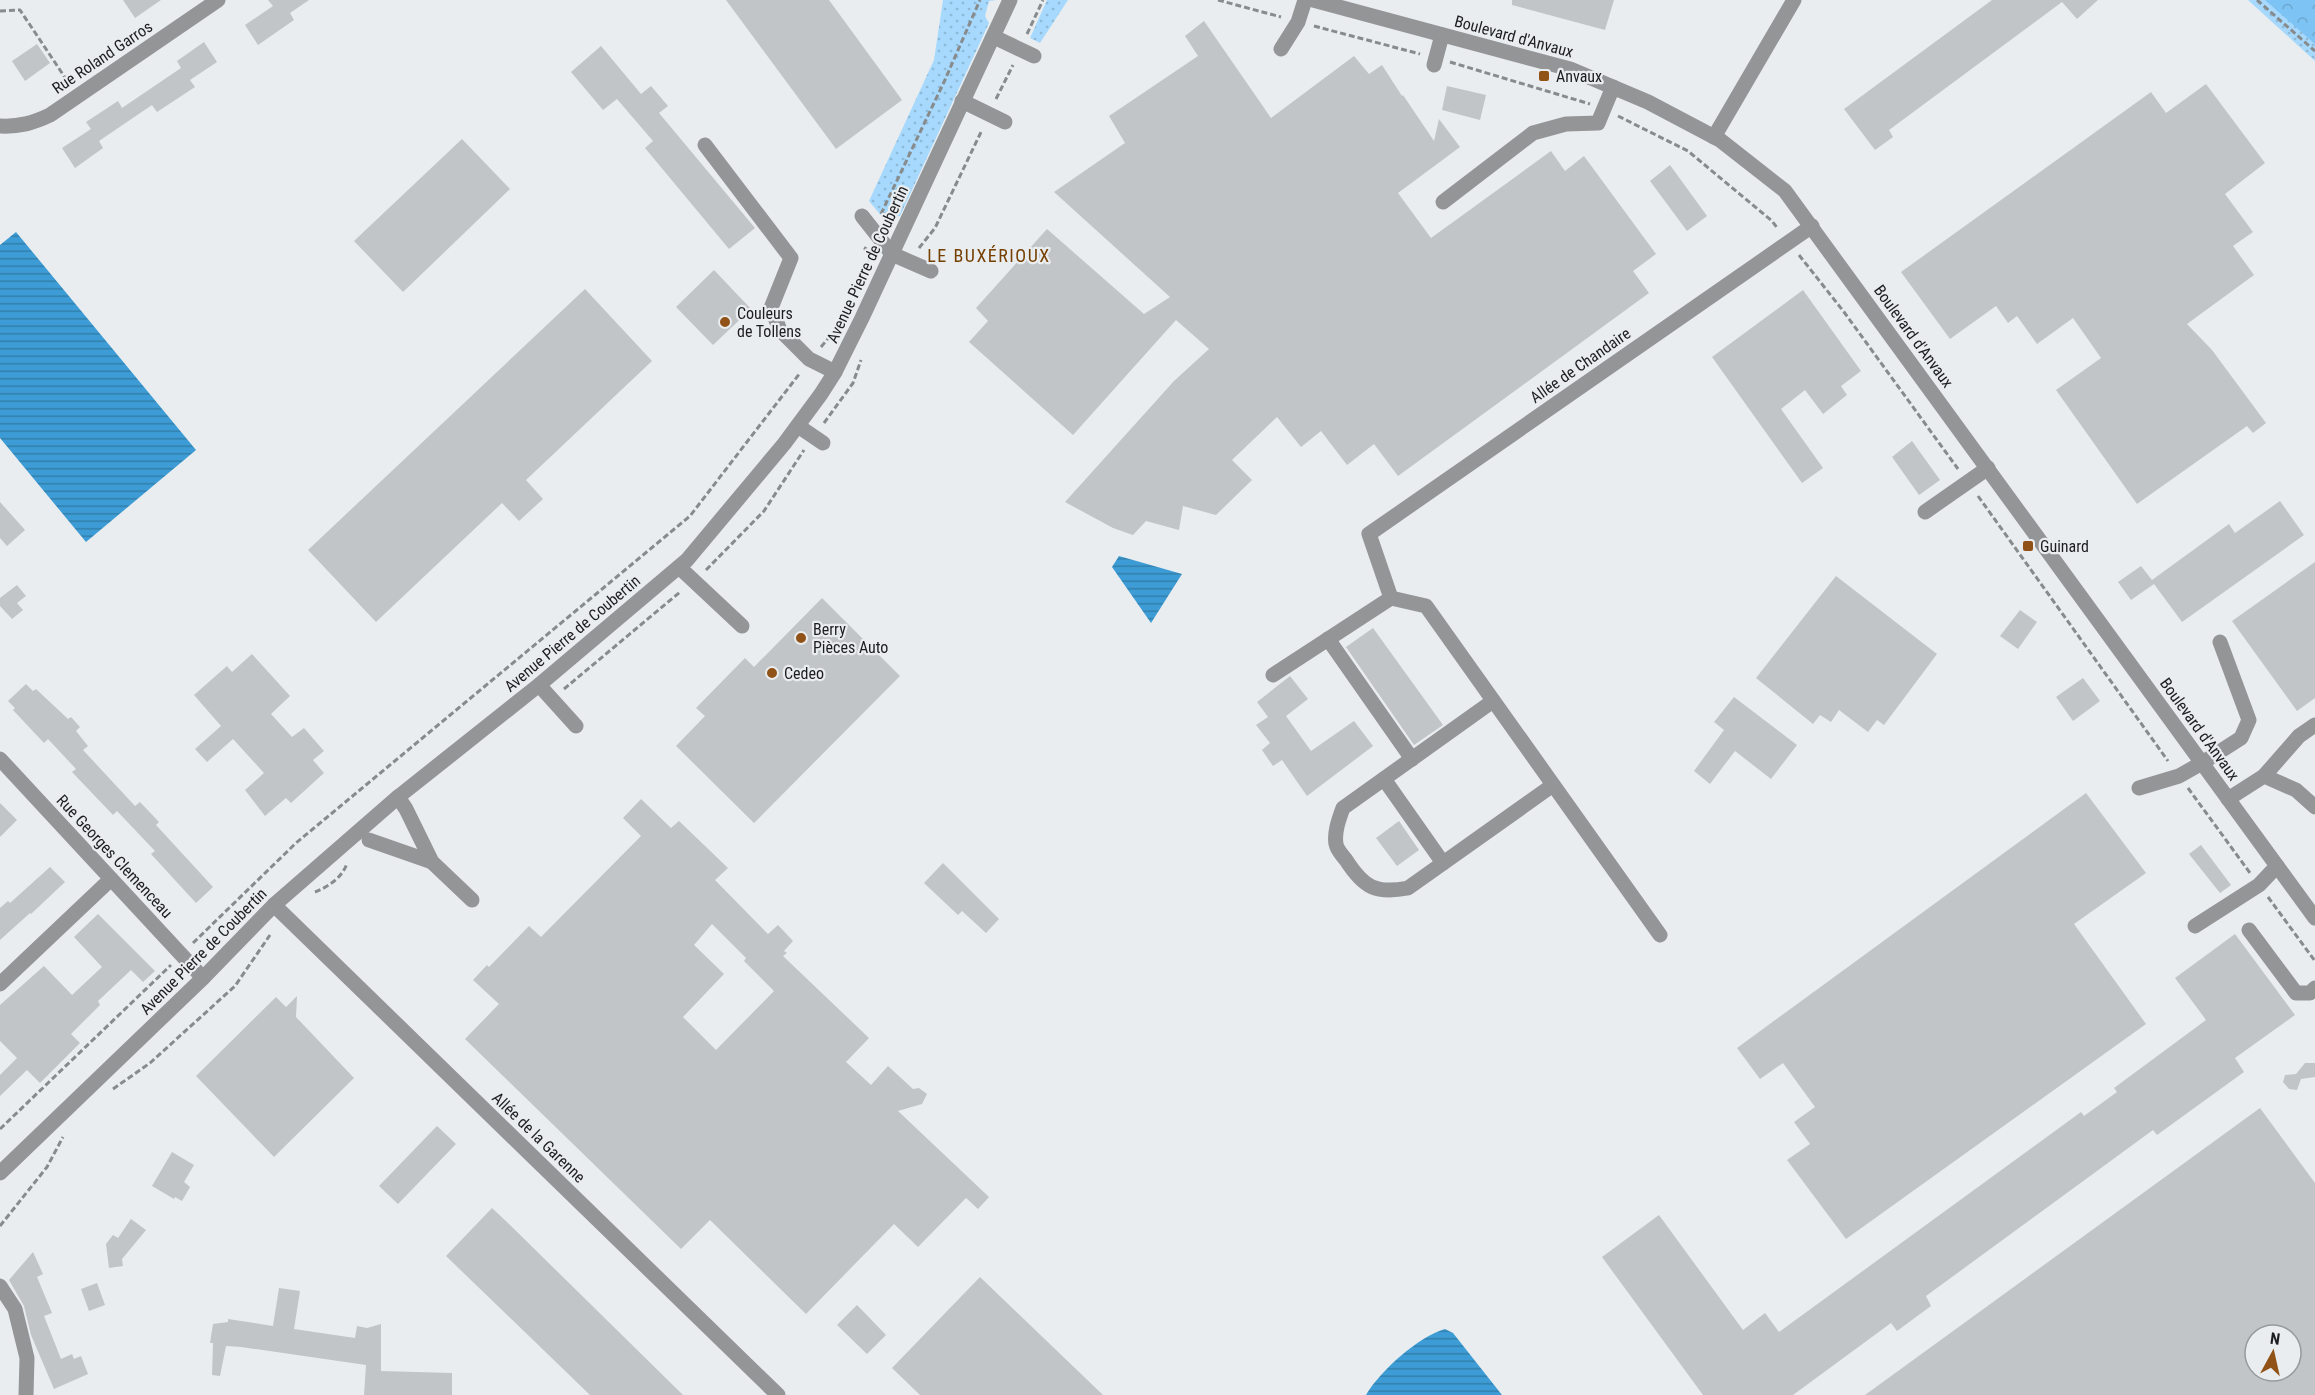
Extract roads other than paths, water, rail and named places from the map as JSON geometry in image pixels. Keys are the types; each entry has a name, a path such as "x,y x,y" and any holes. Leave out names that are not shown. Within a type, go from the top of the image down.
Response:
{"street":[{"name":"Rue Roland Garros","path":"0,126 14,127 31,124 50,115 195,7 218,0"},
{"name":"Avenue Pierre de Coubertin","path":"0,1173 203,978 274,905 398,797 539,685 679,567 738,501 798,426 835,372 1011,0"},
{"path":"1281,49 1298,21 1305,0"},
{"name":"Boulevard d'Anvaux","path":"1313,0 1570,69 1648,102 1714,136 1785,191 2314,916"},
{"path":"1714,136 1794,0"},
{"path":"1435,62 1442,35"},
{"path":"994,37 1034,56"},
{"path":"1443,202 1533,133 1566,124 1598,123 1613,87"},
{"path":"962,101 1005,122"},
{"path":"705,145 791,258 771,308 780,330 809,359 835,372"},
{"path":"862,216 892,254 931,271"},
{"name":"Allée de Chandaire","path":"1391,598 1369,534 1812,226"},
{"path":"798,426 823,443"},
{"path":"1925,512 1988,468"},
{"path":"679,567 742,626"},
{"path":"1273,675 1391,598 1426,606 1660,935"},
{"path":"1328,639 1412,759"},
{"path":"2139,788 2179,776 2241,738 2249,720 2220,642"},
{"path":"539,685 576,726"},
{"path":"1493,701 1344,808 1337,824 1336,845 1350,867 1366,885 1387,892 1408,888 1553,785"},
{"path":"2228,799 2264,776 2299,736 2315,725"},
{"name":"Rue Georges Clemenceau","path":"0,759 203,978"},
{"path":"2264,776 2296,790 2315,807"},
{"path":"1384,779 1443,863"},
{"path":"398,797 432,862 472,900"},
{"path":"369,840 432,862"},
{"path":"2195,926 2259,885 2277,866"},
{"path":"0,984 111,879"},
{"name":"Allée de la Garenne","path":"274,905 778,1395"},
{"path":"2249,930 2296,993 2310,993 2315,988"},
{"path":"0,1286 15,1309 27,1358 26,1395"}],"place":[{"name":"Anvaux","path":"1544,76"},
{"name":"Couleurs de Tollens","path":"725,322"},
{"name":"Guinard","path":"2028,546"},
{"name":"Berry Pièces Auto","path":"801,638"},
{"name":"Cedeo","path":"772,673"}],"district":[{"name":"LE BUXÉRIOUX","path":"989,256"}]}
